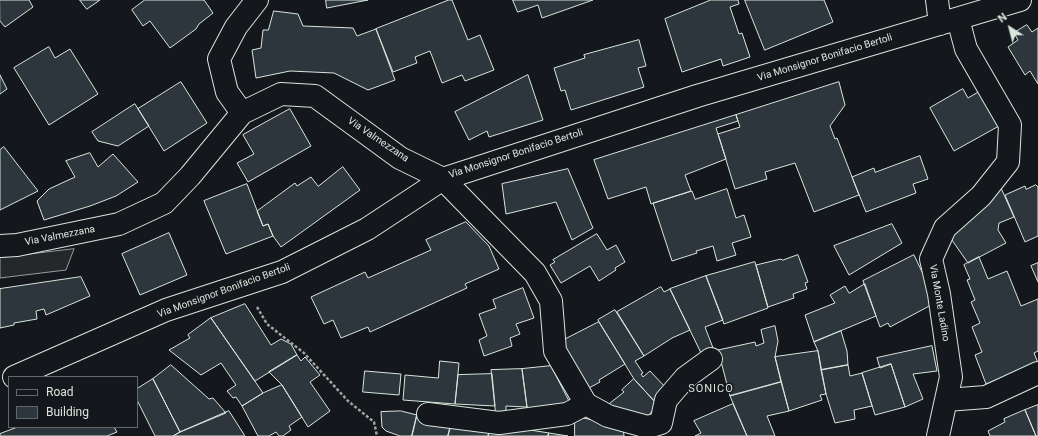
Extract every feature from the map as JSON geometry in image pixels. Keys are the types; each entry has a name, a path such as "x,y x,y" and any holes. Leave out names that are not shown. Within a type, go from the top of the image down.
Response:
{"street":[{"path":"242,113 227,92 219,59 236,27 257,0"},
{"name":"Via Monte Ladino","path":"936,0 1010,125 1008,162 981,196 945,228 931,259 939,294 951,377 938,436"},
{"name":"Via Monsignor Bonifacio Bertoli","path":"16,376 166,310 282,272 367,229 443,178 697,96 1020,0"},
{"name":"Via Valmezzana","path":"0,246 119,224 164,203 190,176 242,113 281,94 315,96 400,158 443,178 535,273 551,301 555,351 586,404"},
{"path":"428,414 499,423 567,414 586,404 608,416 648,427 661,423 666,400 685,378 711,359"},
{"path":"946,400 986,397 1038,373"}],"path":[{"path":"244,285 267,324 304,353 348,401 374,422 377,436"}],"shaded area":[{"path":"74,249 66,270 0,278 0,258"}],"building":[{"path":"0,0 29,0 33,7 5,27 0,21"},
{"path":"80,0 100,0 87,9"},
{"path":"145,0 204,0 213,13 199,24 196,29 170,48 150,21 143,26 132,10"},
{"path":"326,0 368,0 327,8"},
{"path":"452,0 468,40 480,35 494,70 465,81 462,75 442,83 430,51 415,57 417,63 393,72 376,29"},
{"path":"513,0 593,0 542,18 538,5 518,12"},
{"path":"711,0 738,0 739,4 730,7 739,34 742,33 750,57 723,66 721,59 682,72 665,19"},
{"path":"745,0 824,0 833,22 765,50"},
{"path":"274,11 298,14 303,26 353,28 357,36 376,29 395,80 368,90 334,73 290,71 256,78 252,50 261,48 263,30 268,30"},
{"path":"1027,25 1032,32 1038,28 1038,84 1030,71 1025,75 1008,47 1018,40 1014,33"},
{"path":"639,40 646,66 638,68 644,87 571,110 565,90 561,91 554,68 585,58 584,55"},
{"path":"49,47 55,58 70,49 98,94 49,125 14,68"},
{"path":"0,75 7,89 0,94"},
{"path":"528,75 543,120 489,137 487,131 469,140 455,112"},
{"path":"181,82 207,123 164,151 138,109"},
{"path":"839,82 845,105 830,126 835,139 837,138 859,195 814,212 795,163 765,172 767,179 735,189 718,134 740,127 736,115"},
{"path":"963,89 968,98 980,91 999,126 954,151 930,108"},
{"path":"135,104 149,126 118,146 98,141 92,132"},
{"path":"290,109 311,146 248,182 237,163 254,154 243,135"},
{"path":"736,115 738,121 716,128 726,159 685,175 691,191 651,204 646,187 608,199 594,160"},
{"path":"4,147 38,191 0,210 0,150"},
{"path":"90,153 98,167 113,154 138,182 116,196 90,206 44,220 37,201 49,189 75,177 66,161"},
{"path":"920,156 928,179 913,184 916,193 866,212 852,177 874,168 875,172"},
{"path":"343,167 360,190 281,247 273,236 268,224 263,226 257,211 295,183 297,186 311,177 318,186"},
{"path":"568,169 593,228 572,240 556,202 506,214 502,184"},
{"path":"247,184 263,226 268,224 273,236 226,254 204,201"},
{"path":"1036,185 1038,187 1038,236 1025,242 1005,195 1025,186 1026,189"},
{"path":"1001,188 1014,217 999,223 998,230 1006,243 968,263 947,233"},
{"path":"727,189 736,218 744,215 751,237 732,243 736,255 717,261 713,246 672,261 653,203 692,191 695,199"},
{"path":"466,222 489,246 499,269 465,284 467,288 370,332 368,327 341,338 333,320 324,324 311,297 365,272 368,278 431,250 426,240"},
{"path":"892,224 902,243 849,275 834,246"},
{"path":"169,233 187,275 140,295 122,254"},
{"path":"597,234 607,250 616,245 625,262 599,281 590,266 561,283 550,265 555,262 553,260"},
{"path":"798,255 808,282 805,283 807,289 793,294 794,298 768,307 756,265"},
{"path":"914,255 924,276 933,304 890,327 888,323 880,327 863,281"},
{"path":"979,257 988,279 1007,271 1021,306 1038,299 1038,351 1034,353 1038,363 986,384 975,355 982,352 972,327 980,323 971,302 975,300 967,280 970,279 964,265"},
{"path":"755,262 768,308 724,324 706,276"},
{"path":"1038,263 1038,282 1031,266"},
{"path":"706,276 723,320 705,327 713,348 702,355 670,289"},
{"path":"81,277 90,296 46,315 44,309 36,311 37,319 14,323 14,325 0,328 0,289"},
{"path":"865,284 876,316 814,342 805,315 835,303 830,295 845,286 849,293"},
{"path":"661,287 664,292 670,289 690,330 672,338 644,356 617,312"},
{"path":"523,288 534,318 516,324 520,334 510,338 512,346 484,356 479,340 487,336 479,314 496,308 493,300"},
{"path":"245,304 271,345 281,339 291,344 297,355 255,381 211,318"},
{"path":"615,310 644,356 635,361 643,373 641,374 643,377 650,371 667,389 657,404 634,379 598,320"},
{"path":"211,318 263,393 242,406 236,397 233,398 227,391 236,385 221,363 201,375 169,350 190,338 188,335"},
{"path":"599,322 625,364 599,380 600,382 587,389 562,341"},
{"path":"775,326 778,341 775,357 781,382 730,396 718,350 755,342 756,346 764,343 761,330"},
{"path":"841,331 847,351 848,365 821,370 818,351 814,342"},
{"path":"932,346 937,371 913,374 923,399 905,407 891,364 880,368 877,358"},
{"path":"818,351 826,394 820,395 822,400 789,411 775,357"},
{"path":"297,355 301,361 305,357 320,375 310,382 330,411 308,427 282,385 269,372"},
{"path":"440,361 459,363 455,404 403,400 405,375 438,378"},
{"path":"891,364 905,407 875,415 862,373"},
{"path":"171,365 209,399 213,398 226,413 180,432 153,379"},
{"path":"848,365 850,376 862,373 872,406 854,410 855,419 835,423 826,394 821,370"},
{"path":"551,366 569,401 570,408 528,415 522,369"},
{"path":"522,369 527,407 506,406 506,416 496,417 491,370"},
{"path":"365,371 401,374 399,395 363,392"},
{"path":"492,374 495,406 455,404 458,375"},
{"path":"153,379 180,432 173,436 155,436 138,402 138,388"},
{"path":"634,379 657,404 645,421 605,407 624,392 622,390"},
{"path":"781,382 789,411 767,416 775,436 747,436 730,396"},
{"path":"282,385 302,417 289,426 291,430 283,436 279,436 276,432 269,436 258,436 242,406 263,393"},
{"path":"733,404 747,436 695,436 701,433 694,421"},
{"path":"1038,405 1038,436 1036,436 1025,410"},
{"path":"1025,410 1036,436 990,436 988,431 1005,422 1004,419"},
{"path":"229,411 245,436 173,436 180,432"},
{"path":"401,411 417,415 412,436 400,436 386,431 382,427 381,412"},
{"path":"417,415 452,421 448,436 412,436"},
{"path":"575,416 623,427 624,436 575,436"},
{"path":"452,421 490,427 488,436 448,436"},
{"path":"505,426 549,433 548,436 488,436 490,427"},
{"path":"15,428 115,428 117,432 107,436 0,436 0,434"},
{"path":"549,433 568,436 548,436"}],"district":[{"name":"SONICO","path":"711,389"}]}
